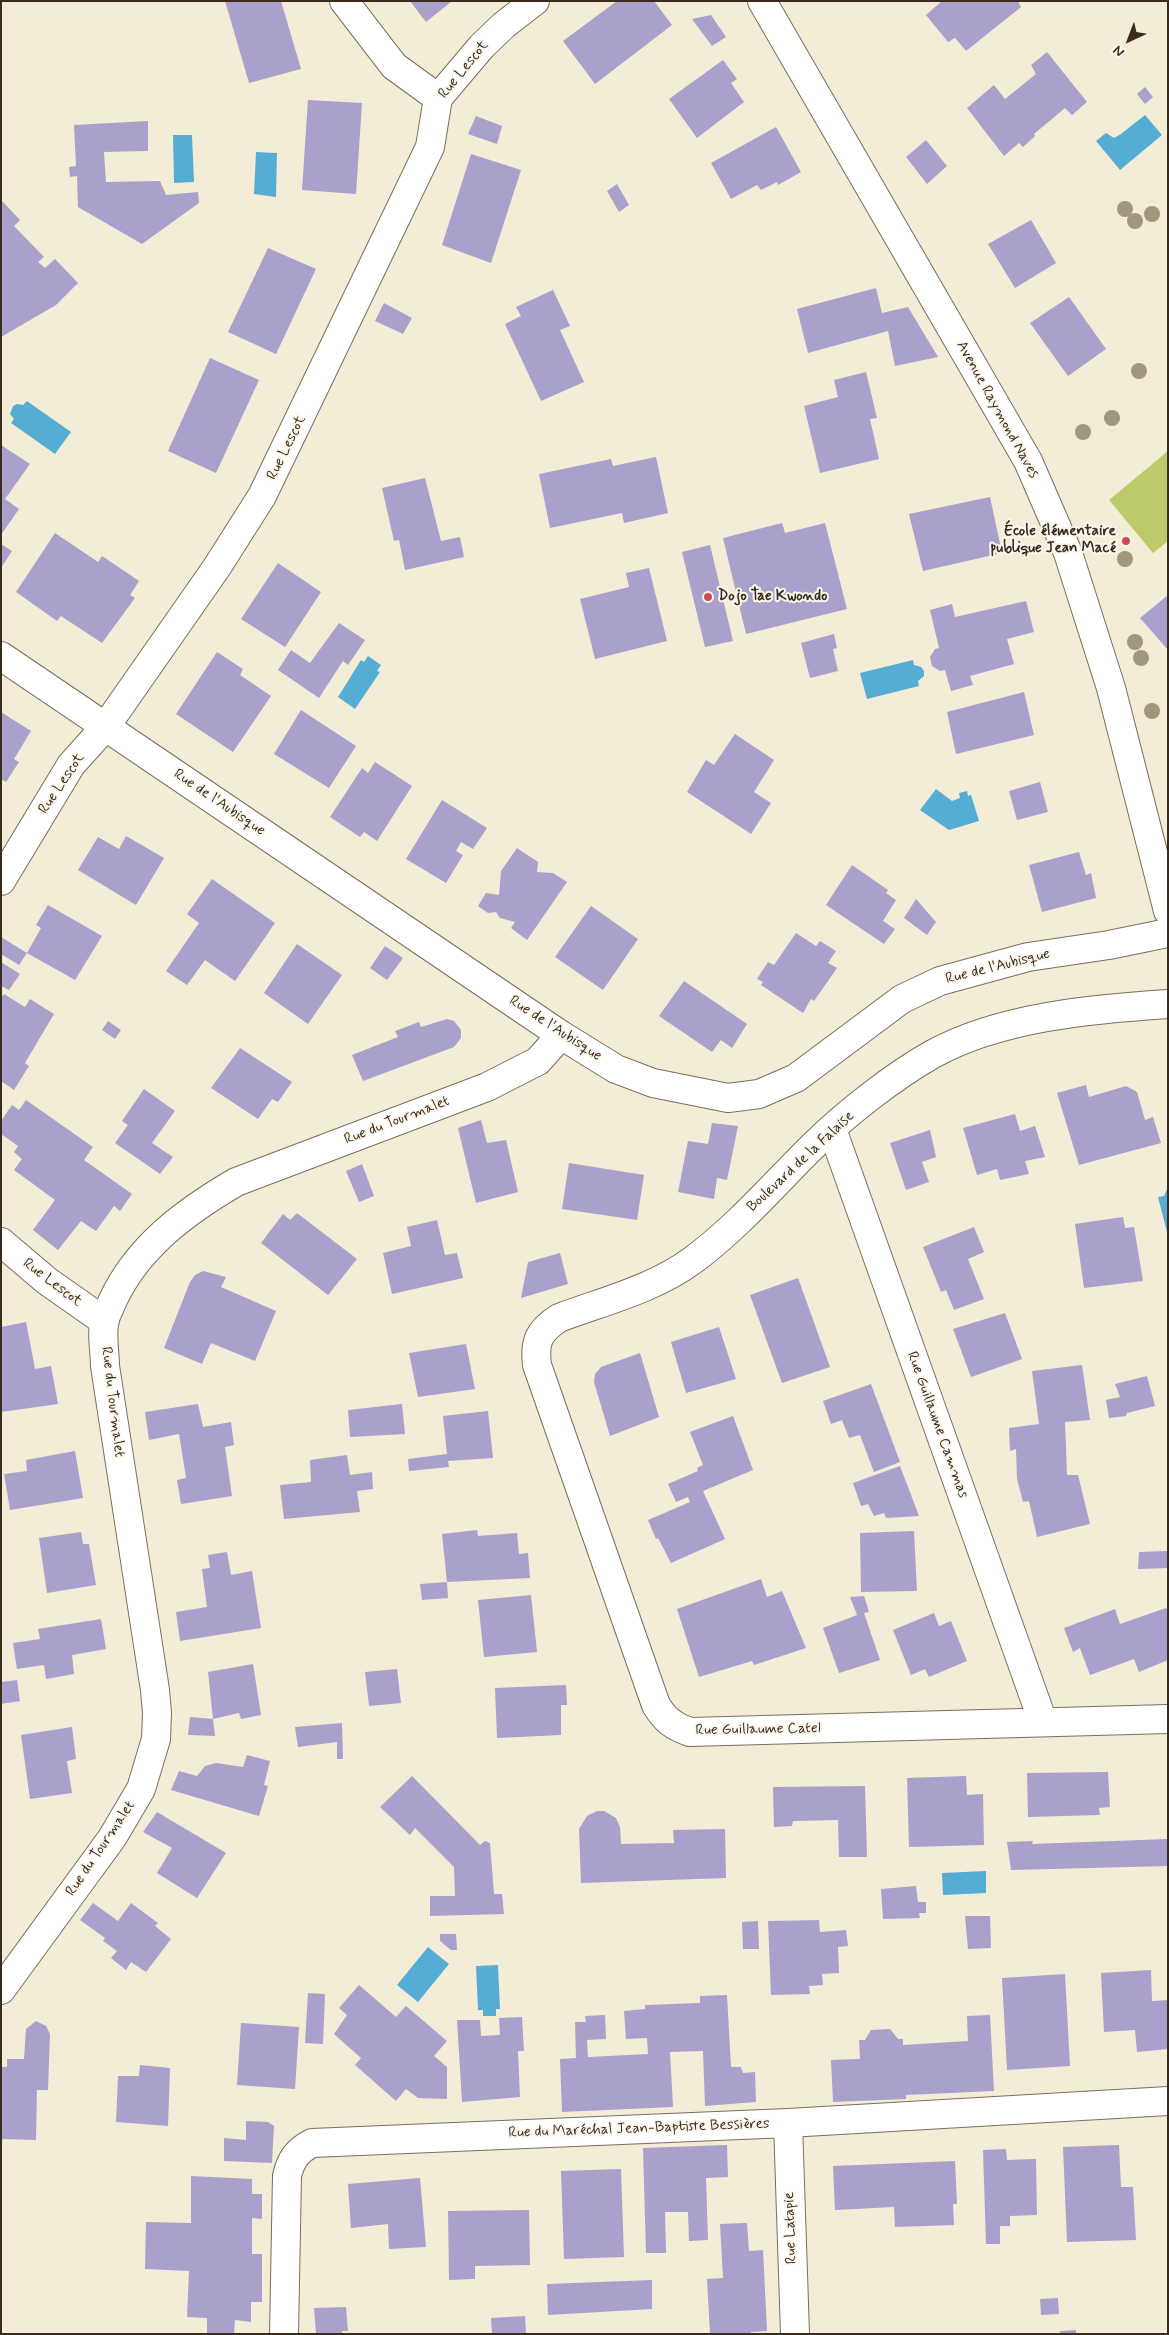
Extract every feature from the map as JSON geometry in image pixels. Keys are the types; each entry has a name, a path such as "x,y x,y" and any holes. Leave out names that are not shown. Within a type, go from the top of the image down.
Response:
{"street":[{"path":"344,1 394,66 438,98"},
{"name":"Rue Lescot","path":"1,881 71,765 106,726 217,568 262,496 430,147 438,98 482,46 504,25 535,1"},
{"name":"Avenue Raymond Naves","path":"762,1 1028,462 1068,554 1111,688 1168,911"},
{"name":"Rue de l'Aubisque","path":"1,656 561,1035 616,1069 653,1083 728,1098 759,1094 796,1078 902,999 940,981 1028,957 1109,945 1168,933"},
{"name":"Boulevard de la Falaise","path":"559,1318 660,1281 692,1260 725,1234 832,1128 896,1079 934,1054 972,1036 1050,1016 1168,1004"},
{"name":"Rue du Tourmalet","path":"1,1990 112,1838 141,1790 156,1739 157,1713 155,1690 105,1366 104,1321 122,1282 146,1250 171,1226 204,1201 236,1182 487,1087 538,1061 561,1035"},
{"name":"Rue Guillaume Cammas","path":"832,1128 1042,1722"},
{"name":"Rue Lescot","path":"1,1242 46,1281 104,1321"},
{"name":"Rue Guillaume Catel","path":"559,1318 545,1327 538,1339 537,1365 656,1705 664,1719 676,1727 690,1732 1168,1719"},
{"name":"Rue du Maréchal Jean-Baptiste Bessières","path":"284,2334 287,2176 290,2162 300,2150 312,2143 788,2123 1168,2101"},
{"name":"Rue Latapie","path":"788,2123 795,2334"}],"green space":[{"path":"1168,451 1168,541 1153,553 1109,500"}],"water":[{"path":"1145,115 1162,135 1120,170 1096,141 1106,133 1114,138"},
{"path":"173,135 192,135 194,182 174,183"},
{"path":"256,152 277,153 276,197 254,194"},
{"path":"27,401 71,432 55,454 11,423 14,419 10,414 13,406 17,404 23,405"},
{"path":"368,656 381,665 377,671 380,672 355,709 338,697 361,660 364,662"},
{"path":"913,660 914,665 921,667 924,671 924,676 918,681 919,686 867,699 860,673"},
{"path":"936,789 952,801 960,798 959,793 967,791 968,796 971,795 979,821 949,830 920,810"},
{"path":"1168,1187 1168,1236 1158,1197 1164,1196"},
{"path":"986,1871 986,1893 943,1895 942,1873"},
{"path":"428,1947 449,1964 418,2002 397,1985"},
{"path":"498,1965 500,2009 496,2009 496,2016 483,2016 483,2010 478,2010 476,1966"}],"building":[{"path":"225,1 281,1 301,69 249,83"},
{"path":"410,1 452,1 426,22"},
{"path":"617,1 654,1 672,25 595,84 563,41"},
{"path":"942,1 1018,1 1021,7 966,51 955,38 948,42 926,15"},
{"path":"711,15 726,37 712,46 692,19"},
{"path":"1047,52 1087,102 1072,115 1065,108 1034,134 1035,136 1023,147 1019,143 1004,156 967,108 994,85 1005,99 1036,74 1031,65"},
{"path":"723,60 737,79 731,83 744,102 697,138 669,99"},
{"path":"1145,87 1153,97 1145,104 1137,94"},
{"path":"308,100 362,103 356,194 302,190"},
{"path":"476,116 502,126 497,144 468,134"},
{"path":"148,121 148,151 104,152 106,182 160,181 166,195 198,192 199,203 142,244 78,207 77,176 70,177 69,167 76,166 74,125"},
{"path":"776,127 801,172 778,185 777,182 761,190 757,185 731,199 711,163"},
{"path":"926,140 947,166 927,184 906,157"},
{"path":"471,154 521,170 491,263 442,245"},
{"path":"617,184 629,205 619,212 607,191"},
{"path":"1,200 20,220 14,226 44,257 38,262 45,268 55,259 78,283 56,305 1,337"},
{"path":"1031,220 1056,263 1015,288 988,244"},
{"path":"268,248 316,269 276,354 228,332"},
{"path":"876,288 882,313 908,307 938,357 895,366 888,331 808,353 797,309"},
{"path":"553,290 570,326 560,330 584,382 541,401 505,324 521,316 516,307"},
{"path":"1069,297 1106,349 1068,376 1030,323"},
{"path":"384,303 412,318 403,334 375,321"},
{"path":"210,358 259,380 216,473 168,451"},
{"path":"866,372 877,418 870,419 879,459 820,473 804,406 838,397 834,380"},
{"path":"1,445 30,464 5,499 19,509 1,535"},
{"path":"656,457 668,513 624,523 622,513 550,528 539,474 611,459 613,466"},
{"path":"425,478 441,541 460,537 464,557 405,570 399,540 394,541 382,488"},
{"path":"990,497 1002,553 923,571 909,514"},
{"path":"782,523 785,533 825,523 847,609 746,634 723,538"},
{"path":"55,533 98,562 102,556 139,581 130,595 135,598 102,643 61,616 57,621 16,592"},
{"path":"1,544 12,551 1,568"},
{"path":"710,545 733,641 705,647 682,552"},
{"path":"278,563 321,592 285,647 241,619"},
{"path":"649,568 667,641 595,659 580,599 629,587 626,573"},
{"path":"1168,595 1168,650 1140,618"},
{"path":"1026,601 1034,632 1007,639 1014,664 970,676 973,685 951,691 945,670 940,671 932,666 930,657 935,649 939,648 930,610 952,604 955,617"},
{"path":"339,623 365,640 348,665 343,661 319,698 278,670 291,650 310,663"},
{"path":"834,634 837,648 833,649 838,671 810,678 801,643"},
{"path":"217,652 243,669 240,675 271,696 233,752 176,714"},
{"path":"1024,692 1034,735 956,754 947,712"},
{"path":"301,710 356,746 329,788 274,754"},
{"path":"1,712 31,731 14,759 19,762 6,782 1,779"},
{"path":"735,734 774,760 754,792 771,803 751,834 687,792 706,760 714,765"},
{"path":"375,762 412,786 377,841 364,832 360,837 330,817 362,768 368,773"},
{"path":"1040,782 1048,812 1017,820 1009,791"},
{"path":"442,800 487,828 473,849 461,842 456,851 463,855 446,883 406,859"},
{"path":"126,836 164,858 136,905 78,870 98,837 119,849"},
{"path":"517,848 538,862 537,872 553,873 567,882 527,940 511,928 515,922 500,918 496,912 488,913 478,906 486,893 499,895 501,871"},
{"path":"1079,852 1086,875 1091,873 1096,898 1042,912 1029,865"},
{"path":"852,865 888,890 886,893 896,900 883,921 895,929 884,944 826,905"},
{"path":"212,879 275,923 235,981 205,960 187,985 166,971 199,923 187,914"},
{"path":"916,899 936,922 927,935 904,918"},
{"path":"48,905 102,936 75,980 27,953 41,928 36,925"},
{"path":"591,906 638,939 603,990 555,957"},
{"path":"796,933 816,946 820,941 836,951 828,963 837,968 814,1001 811,999 803,1013 761,985 763,982 757,979 768,962 774,965"},
{"path":"1,937 27,953 19,965 1,954"},
{"path":"297,944 342,975 308,1024 264,993"},
{"path":"385,946 403,958 387,980 370,968"},
{"path":"1,962 20,974 9,990 1,986"},
{"path":"684,981 747,1024 732,1048 721,1040 712,1052 659,1016"},
{"path":"4,994 25,1007 30,999 54,1014 25,1063 29,1066 14,1090 1,1081 1,998"},
{"path":"447,1019 454,1021 461,1030 461,1038 454,1047 363,1081 352,1055 398,1037 395,1031 419,1022 421,1027"},
{"path":"108,1021 121,1030 115,1039 102,1030"},
{"path":"240,1048 292,1082 278,1102 272,1099 258,1119 211,1088"},
{"path":"1086,1085 1089,1097 1126,1086 1137,1092 1145,1120 1153,1117 1161,1143 1079,1165 1057,1093"},
{"path":"144,1089 175,1111 152,1143 173,1157 160,1174 115,1143 128,1125 122,1121"},
{"path":"26,1100 93,1147 84,1160 132,1194 120,1211 114,1206 96,1231 81,1221 58,1250 33,1230 55,1200 14,1170 22,1159 14,1152 18,1146 1,1134 1,1121 12,1105 19,1110"},
{"path":"1015,1114 1020,1131 1035,1126 1045,1157 1025,1161 1029,1174 1000,1180 997,1169 977,1175 963,1128"},
{"path":"481,1120 487,1143 506,1140 518,1192 476,1203 458,1128"},
{"path":"712,1123 738,1126 727,1180 717,1178 714,1199 678,1192 688,1141 708,1144"},
{"path":"930,1130 936,1157 922,1162 929,1182 906,1190 890,1143"},
{"path":"569,1163 644,1175 637,1220 562,1209"},
{"path":"362,1164 374,1196 359,1202 346,1171"},
{"path":"297,1213 357,1259 328,1295 261,1243 283,1214 290,1220"},
{"path":"1123,1217 1125,1228 1134,1227 1143,1281 1084,1288 1075,1224"},
{"path":"437,1220 445,1255 457,1253 463,1278 392,1294 383,1253 411,1246 407,1227"},
{"path":"974,1227 984,1252 968,1259 984,1299 954,1310 946,1290 941,1292 923,1247"},
{"path":"560,1253 568,1284 521,1298 528,1262"},
{"path":"203,1271 226,1277 221,1287 276,1311 255,1361 211,1343 202,1364 164,1348 190,1282 195,1275"},
{"path":"798,1278 830,1367 782,1383 750,1295"},
{"path":"1005,1313 1022,1359 971,1377 953,1329"},
{"path":"26,1322 35,1369 51,1366 58,1404 1,1412 1,1327"},
{"path":"719,1327 736,1379 686,1393 671,1342"},
{"path":"466,1344 475,1389 418,1397 409,1353"},
{"path":"640,1353 659,1417 610,1436 594,1382 595,1374 601,1367"},
{"path":"1082,1365 1090,1420 1065,1422 1067,1475 1078,1475 1090,1524 1037,1537 1029,1501 1023,1502 1017,1479 1016,1449 1010,1451 1009,1428 1039,1424 1032,1371"},
{"path":"1147,1376 1155,1406 1127,1413 1126,1416 1109,1418 1106,1400 1120,1397 1115,1384"},
{"path":"871,1384 900,1462 874,1472 860,1435 849,1438 842,1420 831,1424 823,1401"},
{"path":"198,1404 203,1427 231,1422 234,1445 225,1447 232,1496 181,1504 177,1480 186,1478 179,1434 149,1440 145,1412"},
{"path":"402,1404 405,1434 350,1437 348,1410"},
{"path":"488,1411 493,1458 448,1461 449,1467 409,1471 408,1459 447,1454 443,1416"},
{"path":"733,1416 753,1470 703,1491 725,1539 671,1563 658,1538 656,1539 648,1520 690,1502 688,1497 676,1502 668,1484 698,1471 697,1468 703,1465 690,1432"},
{"path":"75,1451 83,1498 10,1510 4,1474 27,1471 26,1460"},
{"path":"347,1455 350,1475 372,1472 373,1489 357,1491 360,1512 284,1519 280,1485 311,1482 310,1460"},
{"path":"900,1466 919,1516 886,1518 884,1513 874,1516 868,1504 861,1506 853,1483"},
{"path":"477,1530 478,1536 517,1533 519,1554 528,1553 530,1578 447,1582 442,1534"},
{"path":"914,1531 917,1591 861,1592 860,1533"},
{"path":"81,1532 83,1544 89,1544 96,1585 47,1593 39,1538"},
{"path":"1168,1551 1168,1568 1138,1569 1139,1552"},
{"path":"227,1552 231,1575 252,1571 261,1628 180,1641 176,1612 207,1607 202,1569 210,1568 208,1555"},
{"path":"761,1579 767,1597 782,1591 806,1648 754,1665 752,1661 699,1677 677,1609"},
{"path":"447,1582 448,1598 422,1600 420,1584"},
{"path":"531,1595 537,1652 484,1657 478,1600"},
{"path":"864,1596 869,1612 864,1613 880,1660 839,1673 823,1628 857,1615 850,1597"},
{"path":"1166,1608 1168,1612 1168,1660 1139,1672 1134,1659 1090,1675 1080,1648 1073,1652 1064,1628 1115,1609 1120,1624"},
{"path":"934,1613 939,1626 951,1621 967,1661 929,1677 925,1669 911,1675 893,1630"},
{"path":"101,1619 106,1649 72,1655 74,1674 46,1679 44,1665 17,1669 13,1643 40,1639 38,1629"},
{"path":"253,1664 261,1715 241,1719 239,1713 213,1719 208,1672"},
{"path":"397,1669 401,1703 369,1706 365,1672"},
{"path":"17,1680 20,1701 1,1704 1,1682"},
{"path":"566,1685 567,1705 561,1705 561,1735 497,1738 495,1688"},
{"path":"190,1717 213,1719 215,1736 188,1735"},
{"path":"342,1723 343,1759 337,1759 337,1742 298,1747 295,1727"},
{"path":"72,1727 76,1759 67,1761 72,1793 30,1799 21,1735"},
{"path":"247,1755 270,1761 264,1785 268,1786 259,1816 171,1790 179,1771 197,1776 205,1766 216,1763 243,1767"},
{"path":"1108,1772 1110,1807 1099,1808 1100,1815 1028,1817 1027,1773"},
{"path":"412,1776 480,1845 485,1841 490,1843 494,1894 502,1894 504,1914 430,1916 430,1896 455,1896 454,1867 415,1828 410,1835 380,1807"},
{"path":"966,1776 967,1795 983,1794 984,1845 909,1847 907,1778"},
{"path":"865,1786 867,1857 839,1857 838,1820 793,1821 792,1826 774,1827 773,1787"},
{"path":"597,1811 604,1811 616,1818 620,1827 621,1844 674,1843 673,1830 725,1829 726,1878 581,1883 579,1829 587,1816"},
{"path":"157,1812 226,1853 197,1898 157,1873 172,1848 143,1832"},
{"path":"1168,1839 1168,1866 1011,1870 1007,1842 1033,1841 1032,1844"},
{"path":"916,1886 918,1902 926,1902 926,1913 919,1913 920,1918 883,1919 881,1889"},
{"path":"93,1903 118,1921 131,1903 158,1923 155,1926 171,1939 146,1972 131,1962 126,1970 111,1958 117,1951 103,1941 105,1938 80,1920"},
{"path":"965,1916 990,1916 991,1948 968,1949"},
{"path":"819,1920 820,1932 846,1930 848,1946 838,1947 839,1973 822,1974 823,1985 809,1986 810,1994 771,1995 768,1921"},
{"path":"758,1921 759,1949 743,1949 742,1922"},
{"path":"440,1934 456,1934 457,1950 451,1950 440,1941"},
{"path":"1151,1970 1152,2001 1168,2000 1168,2049 1137,2052 1135,2030 1104,2032 1101,1973"},
{"path":"1065,1974 1070,2066 1007,2070 1002,1978"},
{"path":"359,1985 396,2017 406,2006 447,2041 434,2056 447,2067 447,2099 418,2098 406,2089 396,2101 355,2065 361,2058 334,2034 347,2015 339,2008"},
{"path":"308,1993 325,1994 323,2044 305,2043"},
{"path":"727,1995 731,2067 741,2067 743,2073 755,2072 756,2102 705,2106 703,2051 670,2052 673,2107 562,2112 560,2059 576,2058 575,2022 586,2022 585,2016 605,2015 606,2039 587,2040 588,2057 648,2054 647,2038 626,2039 624,2011 645,2009 645,2005 700,2003 700,1996"},
{"path":"990,2015 994,2091 906,2095 906,2099 833,2102 831,2060 860,2059 859,2040 865,2040 871,2030 890,2029 898,2039 903,2039 903,2045 968,2041 967,2016"},
{"path":"522,2017 524,2051 518,2051 520,2097 462,2102 457,2020 480,2020 481,2036 500,2035 499,2018"},
{"path":"36,2021 46,2026 50,2034 48,2090 37,2090 36,2140 1,2139 1,2067 7,2067 7,2059 24,2059 26,2029"},
{"path":"241,2023 299,2027 295,2089 237,2085"},
{"path":"140,2065 170,2068 168,2126 116,2122 118,2076 139,2076"},
{"path":"246,2121 268,2122 274,2126 272,2163 224,2161 224,2138 246,2140"},
{"path":"727,2145 728,2177 706,2178 708,2240 689,2241 688,2212 665,2212 666,2253 646,2253 643,2148"},
{"path":"1119,2145 1121,2187 1133,2187 1136,2240 1067,2242 1063,2147"},
{"path":"1006,2149 1007,2160 1036,2159 1037,2215 1010,2216 1010,2226 1000,2226 1000,2244 986,2244 983,2150"},
{"path":"955,2161 957,2204 953,2204 954,2225 895,2227 894,2207 835,2210 833,2166"},
{"path":"621,2169 624,2257 564,2259 561,2171"},
{"path":"191,2176 252,2179 252,2194 262,2194 262,2219 252,2218 252,2254 262,2254 262,2302 251,2302 251,2322 235,2320 234,2334 207,2334 207,2318 187,2317 189,2271 145,2269 146,2222 191,2223"},
{"path":"420,2178 426,2247 389,2249 388,2224 351,2228 348,2184"},
{"path":"529,2210 530,2265 475,2266 475,2279 449,2280 448,2211"},
{"path":"747,2223 749,2251 763,2250 767,2331 751,2332 751,2334 710,2334 707,2279 723,2278 720,2224"},
{"path":"652,2280 652,2309 548,2315 547,2284"},
{"path":"1058,2298 1059,2314 1041,2315 1040,2299"},
{"path":"346,2307 348,2331 342,2331 342,2334 316,2334 314,2308"},
{"path":"525,2316 526,2334 492,2334 491,2318"},
{"path":"1076,2330 1076,2334 1060,2334 1060,2331"}],"place":[{"name":"École élémentaire publique Jean Macé","path":"1126,541"},
{"name":"Dojo Tae Kwondo","path":"708,597"}]}
